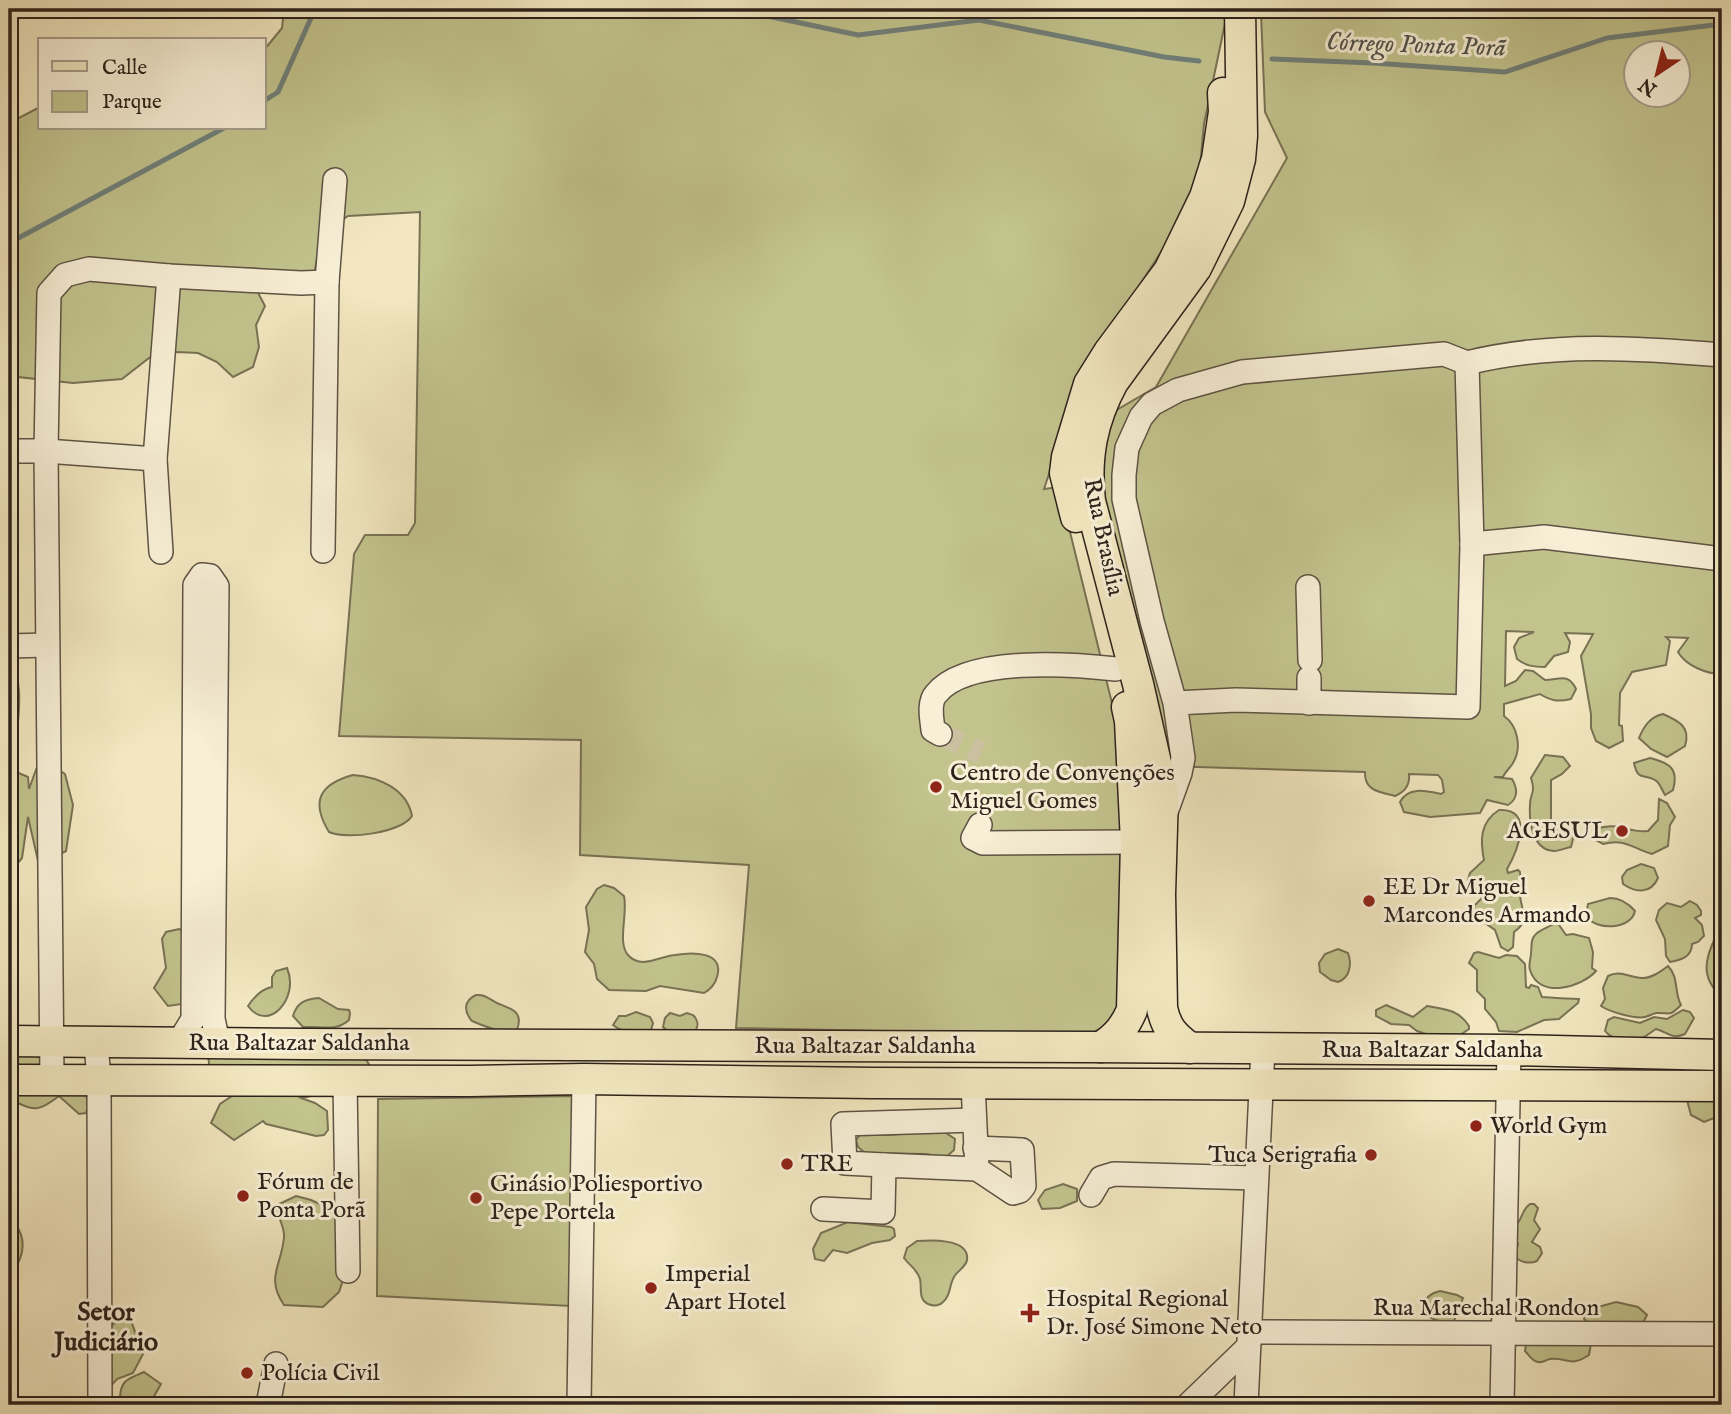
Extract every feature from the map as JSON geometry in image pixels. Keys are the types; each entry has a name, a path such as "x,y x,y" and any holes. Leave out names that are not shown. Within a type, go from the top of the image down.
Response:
{"main road":[{"name":"Rua Brasília","path":"1190,1048 1171,1033 1165,1024 1148,894 1136,842 1130,721 1065,473 1088,384 1169,271 1213,176 1223,112 1221,9"},
{"name":"Rua Brasília","path":"1101,1047 1114,1038 1132,1010 1148,894 1162,823 1163,794 1090,501 1087,477 1089,450 1104,399 1113,382 1196,268 1229,201 1240,159 1242,136 1240,9"},
{"name":"Rua Baltazar Saldanha","path":"9,1041 1190,1048 1262,1067 1509,1085 1722,1086"},
{"path":"470,1081 475,1044"},
{"path":"884,1083 885,1046"},
{"name":"Rua Baltazar Saldanha","path":"9,1080 584,1079 973,1084 1509,1050 1722,1055"}],"street":[{"path":"323,551 327,282 335,180"},
{"path":"52,1080 46,451 49,293 65,275 89,269 169,276 327,282"},
{"path":"161,552 155,459 169,276"},
{"path":"1162,823 1180,773 1182,758 1175,703 1152,621 1124,499 1127,447 1141,417 1152,404 1178,390 1242,372 1444,354 1468,363 1496,356 1573,349 1641,349 1722,355"},
{"path":"1175,703 1236,700 1468,707 1472,544 1468,363"},
{"path":"9,451 155,459"},
{"path":"1472,544 1544,537 1722,559"},
{"path":"179,1042 193,1019 205,785 217,586 210,576 202,575 195,585 205,785 213,1019 218,1042"},
{"path":"1308,587 1309,703"},
{"path":"9,646 47,645"},
{"path":"940,734 933,730 932,700 936,693 960,675 988,668 1012,667 1082,665 1116,669"},
{"path":"980,825 973,838 983,843 1136,842"},
{"path":"96,1043 99,1080 100,1405"},
{"path":"1502,1405 1509,1050"},
{"path":"1246,1405 1262,1067"},
{"path":"579,1405 584,1079"},
{"path":"345,1081 348,1271"},
{"path":"973,1084 976,1158 884,1165 845,1163 843,1124 974,1120"},
{"path":"823,1209 883,1212 884,1165"},
{"path":"1091,1195 1101,1178 1114,1174 1256,1178"},
{"name":"Rua Marechal Rondon","path":"1249,1340 1504,1334 1722,1334"},
{"path":"1188,1405 1249,1340"},
{"path":"268,1405 276,1364"}],"green space":[{"path":"284,9 1228,9 1204,124 1200,167 1182,220 1107,335 1064,429 1044,489 1059,487 1122,744 1119,1003 1106,1025 1083,1035 736,1028 749,865 580,855 581,740 339,736 354,554 365,535 408,535 415,523 420,212 348,216 321,234 314,276 247,268 265,306 256,325 259,347 253,367 233,377 217,362 198,353 177,352 149,358 122,379 73,383 9,376 9,123 38,108 38,130 266,130 266,48 282,28"},
{"path":"1279,9 1404,9 1468,15 1491,9 1722,9 1722,674 1697,668 1682,657 1678,652 1688,638 1666,637 1670,641 1666,665 1632,672 1620,693 1619,725 1622,726 1623,741 1609,748 1596,741 1591,728 1581,656 1593,634 1565,633 1570,642 1568,652 1554,656 1545,667 1541,667 1527,665 1517,659 1514,647 1519,638 1534,632 1506,631 1505,686 1516,681 1525,670 1533,671 1545,680 1570,680 1576,689 1571,699 1555,700 1540,694 1504,704 1504,716 1513,725 1518,744 1516,757 1503,777 1494,777 1512,779 1514,783 1515,797 1508,805 1487,800 1480,813 1430,817 1404,812 1400,802 1408,794 1418,791 1441,794 1444,792 1442,780 1438,775 1409,774 1406,787 1395,796 1370,787 1365,772 1164,766 1097,508 1101,419 1156,387 1287,158 1265,112 1261,13"},
{"path":"9,659 17,679 19,702 16,747 9,749"},
{"path":"1663,714 1679,722 1686,734 1685,746 1667,757 1651,749 1639,738 1654,717"},
{"path":"1545,755 1563,757 1570,766 1551,780 1551,824 1560,825 1572,832 1573,839 1571,847 1556,851 1541,846 1536,840 1530,819 1533,791 1531,778"},
{"path":"1650,758 1663,762 1674,772 1673,790 1665,795 1657,781 1637,773 1634,763"},
{"path":"51,764 65,774 73,805 66,851 39,865 28,817 22,858 13,869 9,868 9,776 14,771 28,777 29,789 37,767"},
{"path":"353,775 372,778 390,786 404,798 412,816 397,827 385,831 360,835 329,832 320,811 322,795 333,783"},
{"path":"1659,799 1667,803 1675,817 1670,825 1668,846 1652,854 1623,843 1603,844 1592,838 1596,829 1610,826 1648,831 1658,820"},
{"path":"1499,810 1510,811 1517,816 1520,823 1518,842 1507,869 1508,873 1518,870 1520,872 1523,920 1514,932 1513,947 1508,951 1501,947 1495,930 1479,919 1473,909 1487,893 1475,890 1468,880 1470,873 1484,860 1483,832 1488,820"},
{"path":"1641,864 1654,868 1658,878 1655,883 1643,890 1623,884 1622,877 1627,870"},
{"path":"604,885 614,888 624,896 623,943 628,955 645,962 682,954 705,955 716,962 718,968 712,987 704,993 660,986 646,991 609,990 597,979 594,964 585,952 589,930 586,907 597,889"},
{"path":"1610,898 1621,900 1635,911 1627,922 1605,926 1586,916 1588,904"},
{"path":"1690,901 1701,911 1701,915 1695,918 1702,925 1704,936 1692,944 1685,957 1670,962 1666,956 1665,939 1656,920 1659,910 1667,903 1681,907"},
{"path":"1557,922 1566,935 1589,938 1593,952 1592,968 1596,971 1571,986 1551,988 1535,979 1529,964 1533,938"},
{"path":"1722,922 1722,1002 1709,980 1707,963"},
{"path":"179,929 185,932 182,1004 168,1006 154,988 166,968 162,939 166,932"},
{"path":"1338,949 1348,953 1350,962 1347,974 1338,982 1320,972 1319,963 1325,954"},
{"path":"1474,953 1499,958 1506,955 1517,956 1525,964 1526,987 1538,987 1542,997 1579,999 1578,1003 1559,1019 1544,1020 1517,1032 1499,1031 1496,1022 1485,1009 1485,999 1477,991 1477,970 1469,963"},
{"path":"1668,966 1674,975 1681,1005 1674,1012 1635,1017 1601,1006 1605,999 1603,988 1608,976 1620,974 1646,978"},
{"path":"287,968 290,979 286,1001 273,1014 256,1014 248,1006 258,994 272,987 272,977 276,971"},
{"path":"476,995 484,996 515,1012 519,1019 517,1030 498,1030 472,1021 466,1007 469,1000"},
{"path":"319,998 338,1009 349,1010 349,1020 333,1027 303,1027 293,1016 297,1007 310,999"},
{"path":"1386,1005 1413,1017 1427,1006 1446,1009 1461,1017 1469,1029 1460,1035 1429,1035 1409,1025 1391,1024 1376,1016 1376,1010"},
{"path":"1683,1010 1690,1012 1694,1018 1685,1034 1680,1036 1656,1029 1638,1040 1627,1040 1612,1037 1605,1031 1608,1020 1614,1017 1640,1023 1654,1017 1667,1019"},
{"path":"636,1012 650,1017 653,1023 651,1030 631,1032 613,1025 619,1016"},
{"path":"670,1013 680,1016 687,1013 693,1015 697,1023 695,1031 669,1032 663,1027 665,1018"},
{"path":"9,1032 26,1033 48,1062 36,1067 85,1085 88,1107 86,1113 79,1114 59,1096 40,1108 24,1106 9,1099 9,1077 28,1066 9,1063"},
{"path":"353,1052 367,1061 371,1068 327,1093 301,1098 327,1111 328,1130 324,1135 316,1136 263,1121 234,1140 211,1123 220,1104 238,1092 210,1072 208,1055"},
{"path":"1722,1087 1722,1115 1704,1122 1691,1115 1687,1100"},
{"name":"Ginásio Poliesportivo Pepe Portela","path":"578,1096 571,1306 377,1296 378,1099"},
{"path":"939,1131 955,1139 954,1150 946,1157 865,1153 858,1147 856,1140 867,1133 888,1135"},
{"path":"1063,1184 1077,1189 1077,1201 1060,1208 1042,1209 1038,1200 1045,1190"},
{"path":"296,1196 331,1209 339,1222 351,1257 339,1292 323,1307 284,1305 278,1295 275,1279 284,1237 277,1205"},
{"path":"1530,1204 1538,1208 1534,1220 1540,1229 1532,1242 1540,1247 1542,1253 1537,1261 1528,1263 1515,1256 1518,1244 1514,1238 1514,1227"},
{"path":"9,1218 21,1234 23,1247 17,1265 9,1266"},
{"path":"848,1222 891,1227 895,1236 890,1240 872,1243 847,1253 833,1250 824,1261 815,1259 813,1249 821,1233"},
{"path":"917,1241 948,1242 956,1244 966,1253 967,1260 954,1277 946,1300 938,1305 925,1302 919,1276 904,1258 907,1248"},
{"path":"1440,1291 1463,1298 1454,1321 1435,1320 1422,1307 1428,1296"},
{"path":"1616,1302 1638,1307 1647,1315 1643,1323 1591,1325 1584,1319 1587,1310"},
{"path":"122,1317 130,1318 143,1354 133,1373 117,1379 107,1390 99,1336"},
{"path":"1527,1338 1591,1344 1589,1355 1577,1361 1550,1359 1538,1362 1525,1351"},
{"path":"144,1372 161,1384 149,1405 134,1405 120,1397 124,1383"}],"waterway":[{"name":"Córrego Ponta Porã","path":"266,100 278,92 315,9"},
{"name":"Córrego Ponta Porã","path":"734,9 858,35 979,20 1164,57 1199,61"},
{"name":"Córrego Ponta Porã","path":"1272,59 1505,72 1607,38 1722,24"},
{"name":"Córrego Ponta Porã","path":"9,243 220,130"}],"tunnel":[{"path":"940,734 981,753"}],"place":[{"name":"Centro de Convenções Miguel Gomes","path":"936,787"},
{"name":"AGESUL","path":"1622,831"},
{"name":"EE Dr Miguel Marcondes Armando","path":"1369,901"},
{"name":"World Gym","path":"1476,1126"},
{"name":"Tuca Serigrafia","path":"1371,1155"},
{"name":"TRE","path":"787,1164"},
{"name":"Fórum de Ponta Porã","path":"243,1196"},
{"name":"Ginásio Poliesportivo Pepe Portela","path":"476,1198"},
{"name":"Imperial Apart Hotel","path":"651,1288"},
{"name":"Hospital Regional Dr. José Simone Neto","path":"1030,1313"},
{"name":"Polícia Civil","path":"247,1373"}],"district":[{"name":"Setor Judiciário","path":"106,1327"}]}
